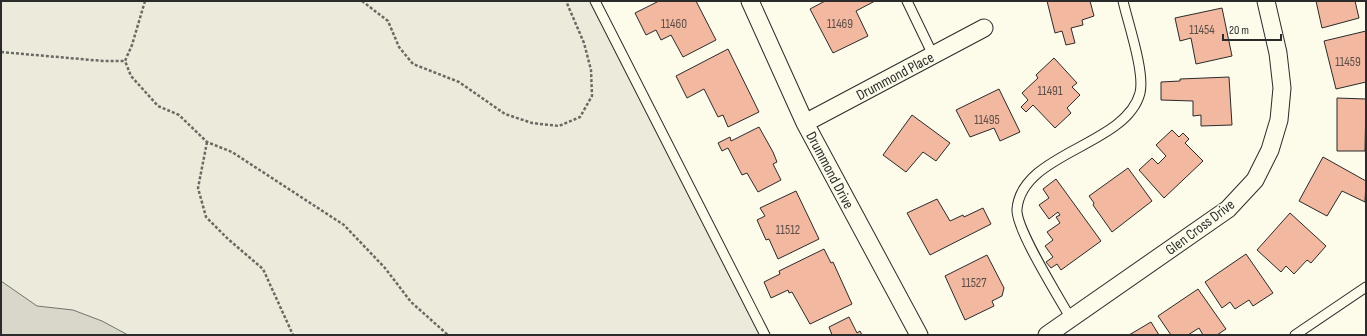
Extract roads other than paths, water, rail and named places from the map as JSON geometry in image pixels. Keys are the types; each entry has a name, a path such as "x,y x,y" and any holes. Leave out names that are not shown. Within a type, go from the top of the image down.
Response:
{"street":[{"name":"Drummond Drive","path":"750,1 806,123 919,335"},
{"name":"Glen Cross Drive","path":"1047,335 1228,209 1255,180 1270,150 1279,120 1282,88 1278,53 1266,1"},
{"name":"Drummond Place","path":"806,123 984,28"}],"lane":[{"path":"595,1 765,335"},
{"path":"907,1 933,55"},
{"path":"1071,319 1022,230 1016,210 1021,192 1033,176 1121,122 1134,108 1140,92 1140,72 1123,1"},
{"path":"1295,335 1366,287"}]}
